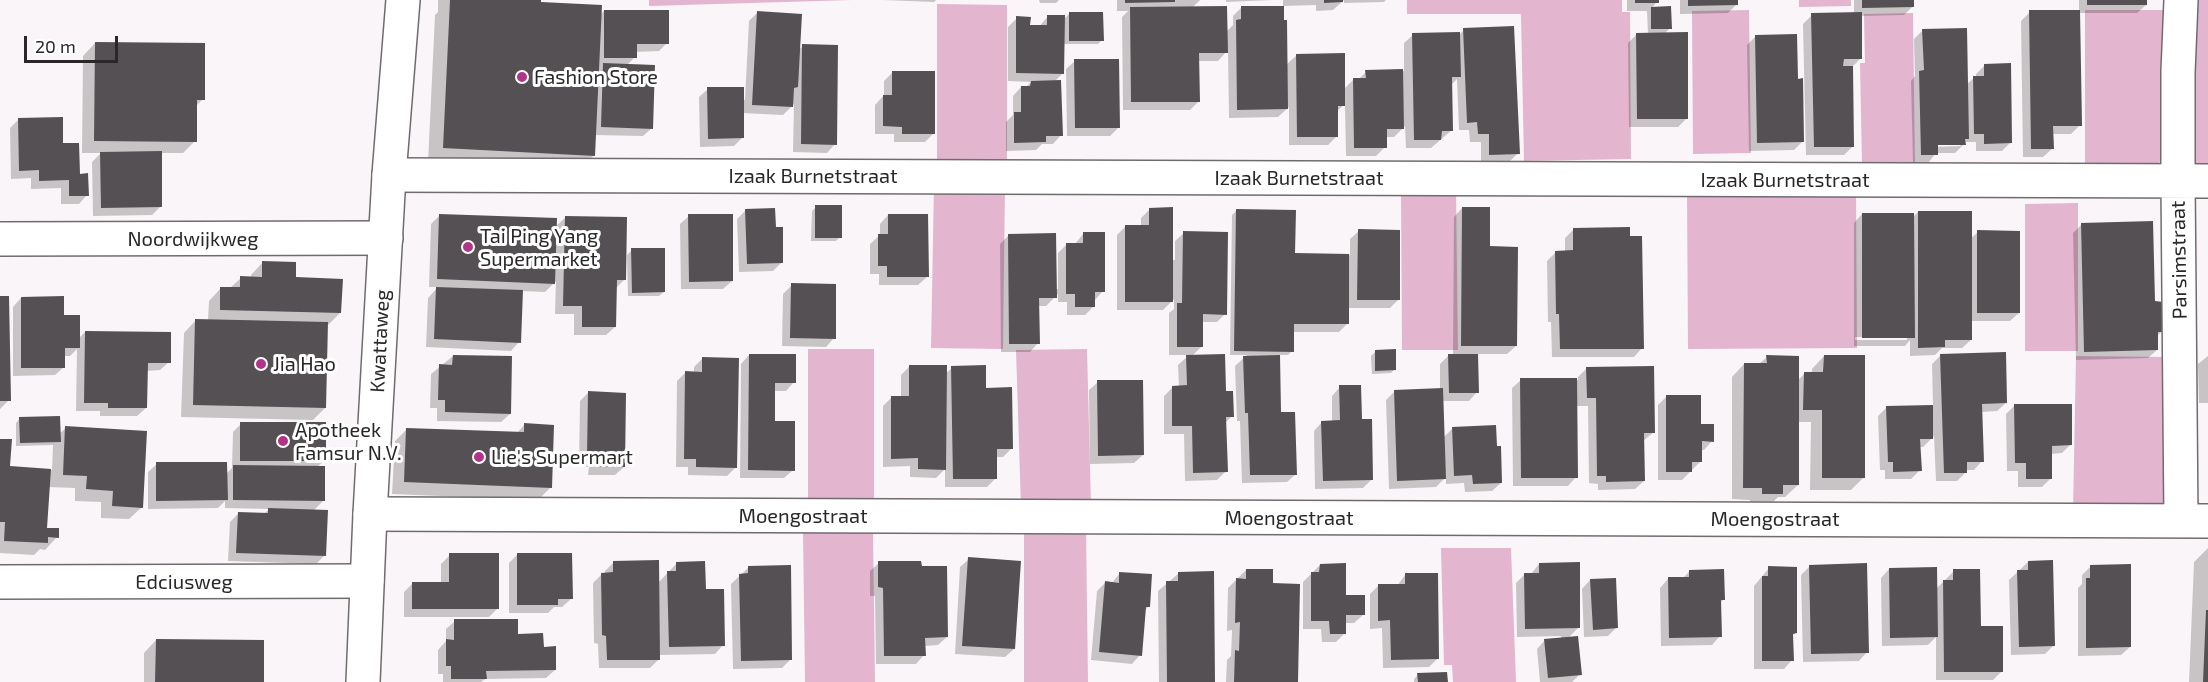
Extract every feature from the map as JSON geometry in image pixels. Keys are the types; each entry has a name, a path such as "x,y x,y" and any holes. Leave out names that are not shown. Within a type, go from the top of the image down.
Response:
{"street":[{"name":"Kwattaweg","path":"363,682 389,175 403,0"},
{"name":"Parsimstraat","path":"2181,0 2178,72 2193,181 2195,521"},
{"name":"Izaak Burnetstraat","path":"389,175 2193,181"},
{"name":"Noordwijkweg","path":"0,239 386,238"},
{"name":"Moengostraat","path":"370,514 2195,521"},
{"name":"Edciusweg","path":"0,582 367,581"}],"shaded area":[{"path":"649,0 852,0 649,6"},
{"path":"1407,0 1622,0 1622,12 1630,12 1631,159 1524,161 1521,14 1407,14"},
{"path":"1799,0 1851,0 1851,6 1799,7"},
{"path":"2190,0 2208,0 2208,172 2192,166"},
{"path":"937,4 1007,5 1007,167 937,167"},
{"path":"1749,10 1751,153 1693,154 1692,11"},
{"path":"2085,10 2171,10 2166,155 2158,164 2148,168 2085,168"},
{"path":"1913,13 1915,163 1862,164 1860,63 1865,63 1864,14"},
{"path":"934,184 1005,185 1003,349 931,348"},
{"path":"1401,187 1456,187 1458,350 1402,350"},
{"path":"1856,189 1857,348 1688,349 1687,190"},
{"path":"2078,203 2078,351 2025,351 2025,204"},
{"path":"808,349 874,349 874,498 808,498"},
{"path":"1087,349 1091,506 1021,508 1016,350"},
{"path":"2076,356 2169,357 2168,503 2161,509 2073,512"},
{"path":"1086,528 1088,682 1024,682 1024,530"},
{"path":"803,531 873,532 875,682 805,682"},
{"path":"1441,548 1511,548 1516,682 1453,682 1452,665 1444,665"}],"building":[{"name":"Fashion Store","path":"450,0 541,0 541,2 602,5 595,156 443,148"},
{"path":"1125,0 1175,0 1175,2 1125,3"},
{"path":"1324,0 1343,0 1343,2 1324,3"},
{"path":"1635,0 1659,0 1659,3 1635,3"},
{"path":"1688,0 1738,0 1738,5 1688,6"},
{"path":"1862,0 1914,0 1914,7 1862,8"},
{"path":"2087,0 2147,0 2147,5 2087,5"},
{"path":"1227,6 1228,53 1199,53 1200,102 1131,102 1130,7"},
{"path":"1241,6 1284,6 1284,20 1287,20 1288,109 1237,110 1236,20 1241,19"},
{"path":"1671,6 1672,29 1651,29 1651,7"},
{"path":"604,10 669,10 669,44 637,44 637,58 604,58"},
{"path":"2029,10 2080,10 2082,126 2053,126 2054,149 2031,149"},
{"path":"757,11 802,14 798,87 794,88 793,107 752,105"},
{"path":"1069,12 1103,12 1104,41 1069,41"},
{"path":"1862,12 1862,59 1844,59 1843,66 1853,66 1854,147 1814,147 1811,13"},
{"path":"1047,15 1065,15 1064,74 1016,73 1016,16 1031,17 1030,25 1047,25"},
{"path":"1514,26 1520,154 1489,155 1489,134 1478,134 1477,122 1467,123 1463,28"},
{"path":"1967,28 1969,139 1965,139 1966,145 1938,145 1938,155 1921,155 1919,71 1924,70 1922,29"},
{"path":"1460,32 1461,77 1452,77 1453,131 1442,131 1441,140 1414,140 1412,33"},
{"path":"1688,32 1688,119 1637,119 1636,33"},
{"path":"1797,34 1798,79 1803,78 1804,142 1757,143 1755,35"},
{"path":"95,42 205,43 205,100 197,100 197,142 94,141"},
{"path":"802,44 838,45 837,145 801,144"},
{"path":"1345,53 1345,106 1338,106 1338,137 1297,137 1296,54"},
{"path":"1074,59 1119,59 1120,128 1075,128"},
{"path":"603,63 655,65 653,129 601,127"},
{"path":"2011,63 2012,143 1984,144 1984,134 1974,134 1973,76 1984,76 1984,64"},
{"path":"1403,69 1404,129 1387,129 1387,148 1354,148 1353,78 1366,78 1365,70"},
{"path":"892,71 935,71 935,134 902,134 902,127 883,126 883,95 892,95"},
{"path":"1061,80 1063,136 1046,136 1046,142 1014,143 1014,112 1021,112 1021,86 1030,86 1031,81"},
{"path":"707,87 744,87 744,138 708,139"},
{"path":"63,117 63,143 79,143 80,174 88,173 89,196 69,196 69,180 39,181 39,170 19,171 18,118"},
{"path":"162,151 162,207 101,208 100,152"},
{"path":"815,205 842,205 842,238 815,238"},
{"path":"1173,207 1173,302 1125,302 1125,225 1149,225 1149,208"},
{"path":"1462,207 1490,207 1490,246 1518,247 1517,346 1461,346"},
{"path":"775,208 776,227 783,227 783,263 747,264 745,209"},
{"path":"1236,209 1296,210 1295,253 1349,254 1349,324 1294,324 1294,352 1234,351"},
{"path":"1918,211 1972,211 1972,340 1945,340 1945,347 1918,348"},
{"path":"1862,213 1914,213 1915,338 1862,338"},
{"path":"439,214 557,218 555,284 437,279"},
{"path":"688,214 733,214 733,281 689,282"},
{"path":"888,214 928,214 929,277 887,277 887,266 878,266 878,234 888,234"},
{"path":"565,216 627,217 626,280 617,280 616,327 582,327 582,306 563,306"},
{"path":"2153,221 2155,301 2163,302 2164,332 2158,332 2158,350 2084,352 2081,223"},
{"path":"1630,227 1630,236 1642,236 1644,349 1560,349 1559,314 1556,314 1555,251 1573,250 1573,228"},
{"path":"1358,229 1400,230 1400,300 1357,300"},
{"path":"1977,230 2020,231 2020,313 1977,313"},
{"path":"1183,231 1228,232 1227,315 1203,314 1203,347 1177,347 1177,303 1182,303"},
{"path":"1083,232 1105,232 1105,292 1095,292 1095,307 1075,307 1075,294 1066,294 1066,243 1083,243"},
{"path":"1056,233 1057,298 1039,298 1040,344 1009,344 1008,234"},
{"path":"631,248 665,248 665,292 632,293"},
{"path":"262,261 296,262 296,277 343,279 341,313 220,310 220,287 240,287 240,276 262,277"},
{"path":"791,283 836,284 836,339 790,338"},
{"path":"436,287 523,290 521,343 434,339"},
{"path":"0,296 9,296 11,401 0,401"},
{"path":"64,296 64,315 80,315 80,348 65,348 65,368 21,368 21,297"},
{"name":"Jia Hao","path":"195,319 328,322 326,408 193,405"},
{"path":"85,331 171,332 171,363 148,363 147,408 108,408 108,403 84,403"},
{"path":"1396,349 1396,370 1375,371 1375,350"},
{"path":"2006,352 2007,403 1982,404 1984,462 1967,462 1967,473 1944,473 1940,354"},
{"path":"749,354 796,354 796,383 775,383 775,421 795,421 795,471 748,470"},
{"path":"1225,354 1226,391 1233,391 1234,417 1226,417 1228,472 1193,473 1192,426 1172,426 1172,386 1187,385 1186,355"},
{"path":"1448,354 1478,354 1479,393 1449,393"},
{"path":"453,355 512,356 511,414 445,412 445,400 438,400 439,364 452,365"},
{"path":"1280,355 1281,412 1295,412 1297,475 1250,475 1243,356"},
{"path":"1766,355 1799,356 1799,485 1783,485 1783,494 1762,494 1762,488 1743,488 1744,363 1767,363"},
{"path":"1824,355 1865,355 1865,478 1822,478 1822,410 1803,410 1804,372 1823,372"},
{"path":"702,357 739,358 737,468 696,467 696,459 684,459 685,371 702,372"},
{"path":"909,365 947,365 946,470 918,469 918,458 891,459 891,396 909,396"},
{"path":"986,365 986,388 1012,387 1013,449 997,449 997,479 953,479 951,366"},
{"path":"1654,366 1655,433 1644,433 1645,481 1606,482 1606,476 1597,476 1596,398 1587,398 1586,367"},
{"path":"1520,378 1577,378 1578,478 1521,478"},
{"path":"1097,380 1143,380 1144,455 1098,456"},
{"path":"1339,385 1361,385 1362,419 1372,419 1373,480 1323,481 1321,421 1340,420"},
{"path":"1443,388 1446,479 1397,481 1394,390"},
{"path":"588,391 626,393 625,467 596,467 596,459 587,458"},
{"path":"1666,395 1701,395 1701,424 1714,424 1714,442 1702,441 1702,462 1692,462 1692,472 1666,472"},
{"path":"2014,404 2072,404 2072,445 2052,446 2052,479 2026,479 2026,463 2015,463"},
{"path":"1933,405 1933,439 1920,439 1922,471 1893,472 1893,462 1888,462 1886,406"},
{"path":"60,416 61,442 20,443 19,417"},
{"name":"Apotheek Famsur N.V.","path":"240,422 326,422 326,461 240,461"},
{"name":"Lie's Supermart","path":"524,423 554,425 552,488 404,482 406,428 524,432"},
{"path":"1496,425 1497,446 1501,446 1502,483 1473,484 1472,475 1454,476 1452,427"},
{"path":"65,426 147,431 143,508 112,506 113,491 86,489 87,476 63,475"},
{"path":"0,439 12,439 10,466 51,469 47,528 59,528 59,538 48,537 48,543 4,541 5,522 0,522"},
{"path":"156,462 227,462 228,500 156,501"},
{"path":"233,465 325,466 325,501 233,500"},
{"path":"268,508 328,510 326,556 236,553 238,512 268,513"},
{"path":"449,553 499,553 499,609 412,609 412,582 449,582"},
{"path":"517,553 572,553 573,599 558,599 558,605 517,605"},
{"path":"968,557 1021,561 1015,649 962,646"},
{"path":"659,560 660,660 607,660 606,636 602,635 601,573 613,572 613,561"},
{"path":"2053,560 2055,646 2019,647 2017,570 2028,570 2028,561"},
{"path":"705,561 706,589 724,589 725,646 669,647 667,571 676,571 676,562"},
{"path":"878,561 921,561 922,566 947,566 948,637 925,638 926,656 884,656 883,588 878,587"},
{"path":"1580,562 1580,628 1525,629 1524,573 1539,573 1539,563"},
{"path":"1346,563 1346,595 1365,595 1365,615 1346,615 1346,634 1330,634 1329,621 1311,621 1311,572 1319,572 1320,564"},
{"path":"1867,563 1869,653 1811,654 1809,565"},
{"path":"2131,564 2131,647 2086,648 2086,578 2090,578 2090,565"},
{"path":"791,565 792,660 741,661 739,574 748,573 748,566"},
{"path":"1768,566 1797,567 1797,633 1793,634 1794,661 1762,661 1762,576 1768,576"},
{"path":"1937,567 1938,637 1890,638 1889,568"},
{"path":"1246,569 1273,569 1273,583 1300,584 1298,682 1234,682 1235,650 1239,651 1240,622 1235,623 1236,578 1246,579"},
{"path":"1724,569 1725,600 1721,600 1722,637 1669,638 1668,577 1689,577 1689,570"},
{"path":"1953,569 1980,569 1981,626 2003,626 2003,672 1944,672 1943,580 1953,580"},
{"path":"1214,571 1215,682 1167,682 1166,581 1178,581 1178,572"},
{"path":"1119,572 1152,574 1150,607 1146,607 1142,656 1099,652 1105,581 1119,583"},
{"path":"1405,573 1438,573 1439,659 1391,660 1390,620 1378,621 1378,584 1405,584"},
{"path":"1616,578 1618,628 1593,630 1590,579"},
{"path":"2206,610 2208,610 2208,682 2203,682"},
{"path":"454,619 518,619 518,634 543,633 544,647 556,646 556,670 486,671 487,679 451,679 451,666 446,666 446,639 454,640"},
{"path":"1578,636 1582,675 1548,678 1544,639"},
{"path":"156,639 264,640 264,682 155,682"},
{"path":"1447,672 1448,682 1418,682 1417,673"}],"place":[{"name":"Fashion Store","path":"522,77"},
{"name":"Tai Ping Yang Supermarket","path":"468,247"},
{"name":"Jia Hao","path":"261,364"},
{"name":"Apotheek Famsur N.V.","path":"283,441"},
{"name":"Lie's Supermart","path":"479,457"}]}
